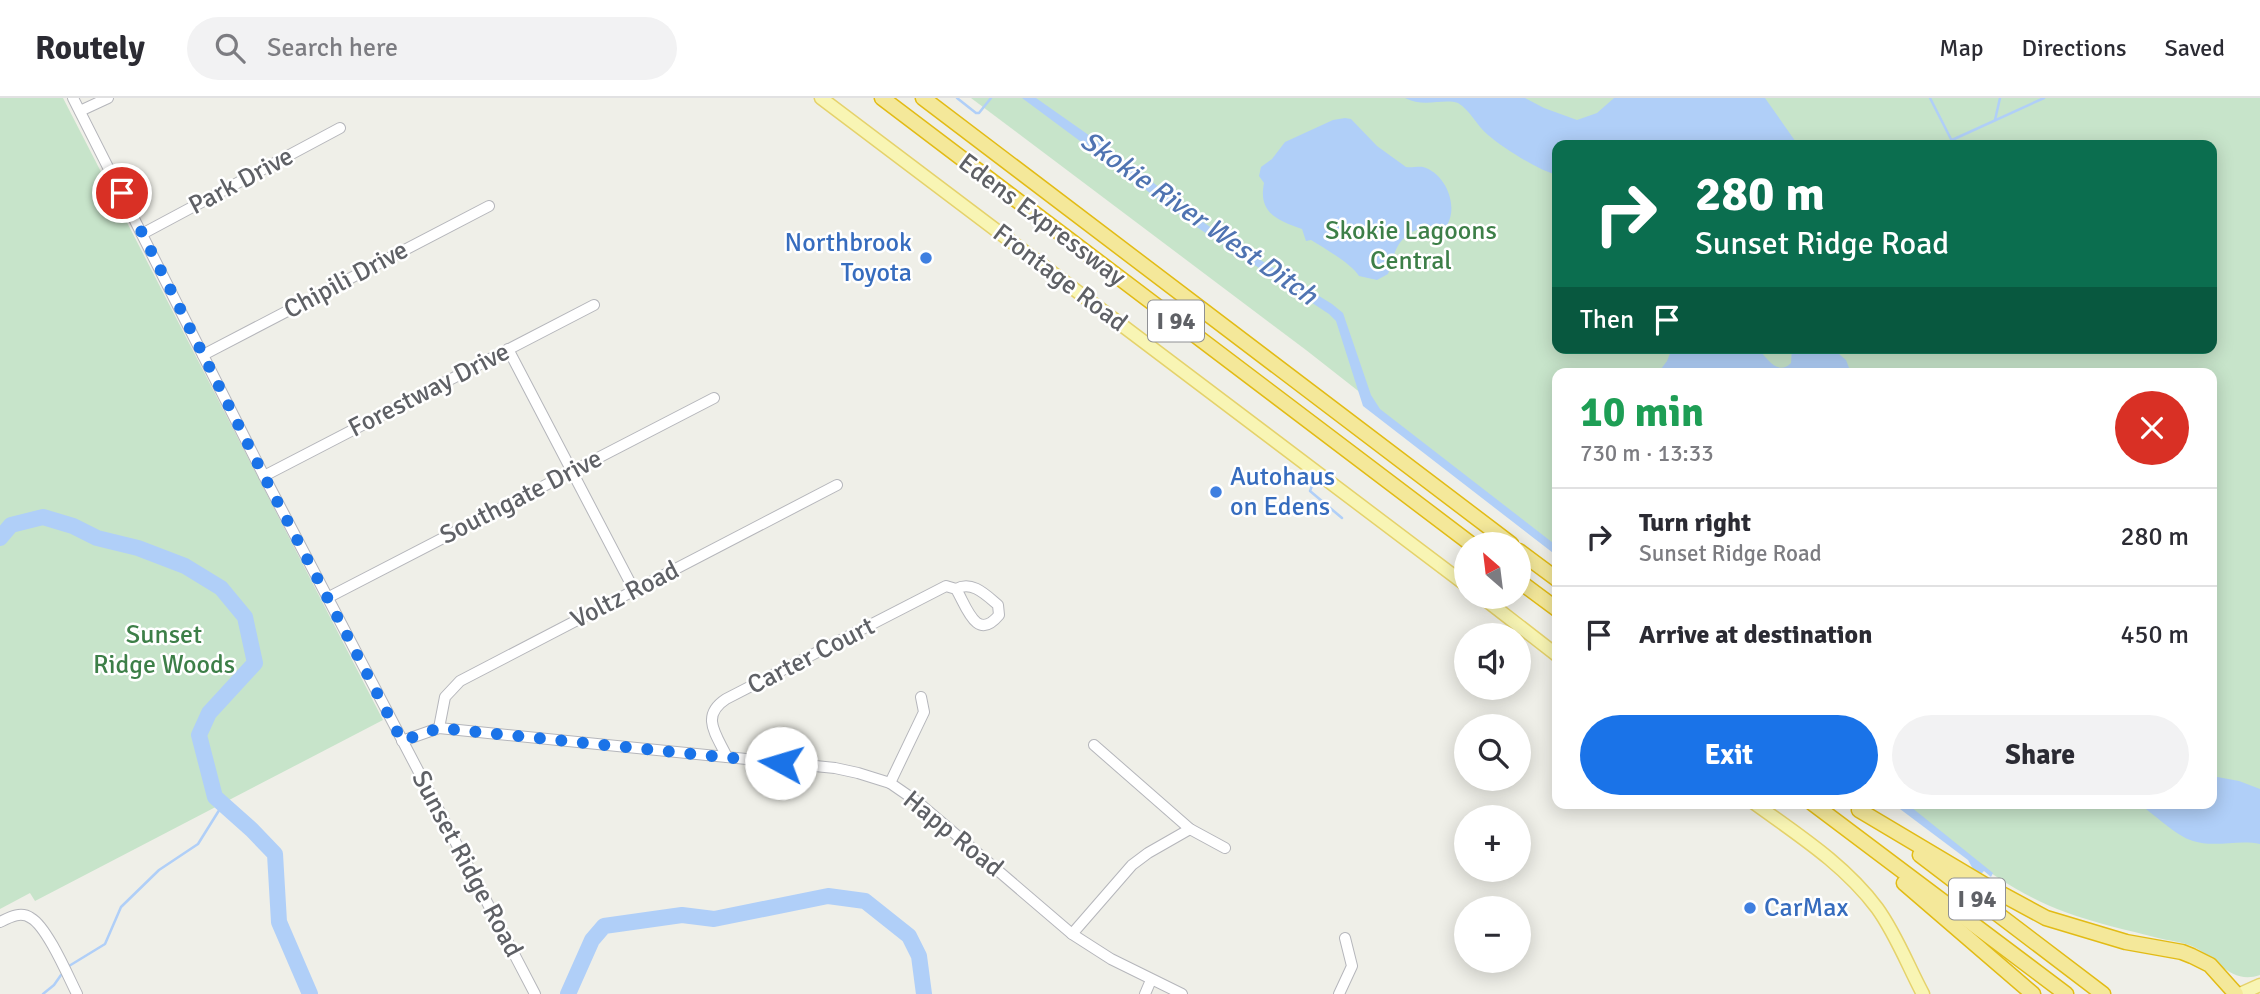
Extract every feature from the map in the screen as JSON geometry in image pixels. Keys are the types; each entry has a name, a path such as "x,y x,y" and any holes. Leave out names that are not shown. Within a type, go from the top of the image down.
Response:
{"highway":[{"name":"Edens Expressway","path":"882,98 1455,532"},
{"name":"Edens Expressway","path":"923,98 1495,532"},
{"path":"1531,560 1552,576"},
{"path":"1531,590 1552,606"},
{"name":"I 94","path":"1820,809 2066,994"},
{"name":"I 94","path":"1859,809 2103,994"},
{"path":"1860,809 1985,886 2046,918 2126,942 2182,952 2210,965 2238,994"},
{"path":"1844,828 1925,902 2033,994"}],"main road":[{"name":"Frontage Road","path":"821,98 1454,575"},
{"path":"1497,609 1552,651"},
{"path":"1762,809 1833,861 1863,891 1888,926 1923,994"},
{"path":"2238,994 2260,985"}],"street":[{"name":"Sunset Ridge Road","path":"73,98 264,476 535,994"},
{"path":"80,111 108,98"},
{"name":"Park Drive","path":"142,234 340,128"},
{"name":"Chipili Drive","path":"203,355 489,206"},
{"name":"Forestway Drive","path":"264,476 594,305"},
{"path":"508,349 634,590"},
{"name":"Southgate Drive","path":"329,597 714,398"},
{"name":"Voltz Road","path":"439,728 445,697 460,681 837,485"},
{"name":"Carter Court","path":"727,757 712,723 714,707 946,586 956,589 963,585 972,586 998,606 999,615 993,622 975,622 956,589"},
{"path":"890,783 924,712 921,697"},
{"name":"Happ Road","path":"402,741 439,728 835,768 890,783 919,803 1072,934 1111,960 1182,994"},
{"path":"1094,745 1190,829 1225,848"},
{"path":"1072,934 1132,865 1190,829"},
{"path":"0,922 22,915 31,918 42,928 77,994"},
{"path":"1339,994 1352,966 1345,938"},
{"path":"1145,994 1151,980"}],"green space":[{"name":"Sunset Ridge Woods","path":"0,98 63,98 383,720 35,901 30,893 0,909"},
{"name":"Skokie Lagoons Central","path":"971,98 2260,98 2260,975 2250,977 2232,973 2190,945 2099,923 2042,902 1978,864 1908,809 2217,809 2217,368 1552,368 1552,547 1424,448 1357,390"}],"water":[{"path":"1022,98 1036,98 1137,169 1186,210 1233,243 1343,313 1371,395 1380,409 1552,542 1552,552 1531,536 1531,532 1526,532 1363,406 1336,321 1189,222"},
{"path":"1405,98 1525,98 1577,120 1597,113 1614,98 1765,98 1794,140 1552,140 1552,173 1502,146 1458,103 1412,101"},
{"path":"1351,119 1377,146 1406,167 1431,170 1443,183 1450,199 1447,225 1424,227 1410,233 1399,244 1388,274 1377,280 1359,276 1330,252 1311,240 1306,241 1302,229 1271,214 1264,202 1264,183 1259,176 1261,167 1272,159 1285,142 1333,120"},
{"path":"1670,354 1763,354 1777,367 1782,368 1662,368"},
{"path":"1792,354 1839,354 1846,360 1849,368 1782,368 1791,363"},
{"path":"2217,777 2260,789 2260,844 2201,843 2172,830 2146,809 2217,809"},
{"path":"1900,809 1913,809 1993,873 1991,877 1984,871 1981,874 1973,869 1968,860"}],"waterway":[{"path":"957,98 976,113 979,113 991,98"},
{"path":"1930,98 1951,140"},
{"path":"1995,120 2000,98"},
{"path":"1952,140 2044,98"},
{"path":"1312,486 1310,491 1342,518"},
{"path":"0,538 11,525 43,517 73,526 97,538 138,548 185,566 221,588 245,617 255,663 209,713 199,735 215,797 275,854 279,922 310,994"},
{"path":"69,966 105,944 121,907 159,870 198,844 223,804"},
{"path":"568,994 592,940 604,926 682,915 714,919 828,896 865,901 909,936 919,956 924,994"},
{"path":"43,994 61,975"}],"place":[{"name":"Northbrook Toyota","path":"926,258"},
{"name":"Autohaus on Edens","path":"1216,492"},
{"name":"CarMax","path":"1750,908"}],"route":[{"path":"122,193 264,476 402,741 439,728 781,763"}],"water label":[{"name":"Skokie River West Ditch","path":"1199,218"}]}
